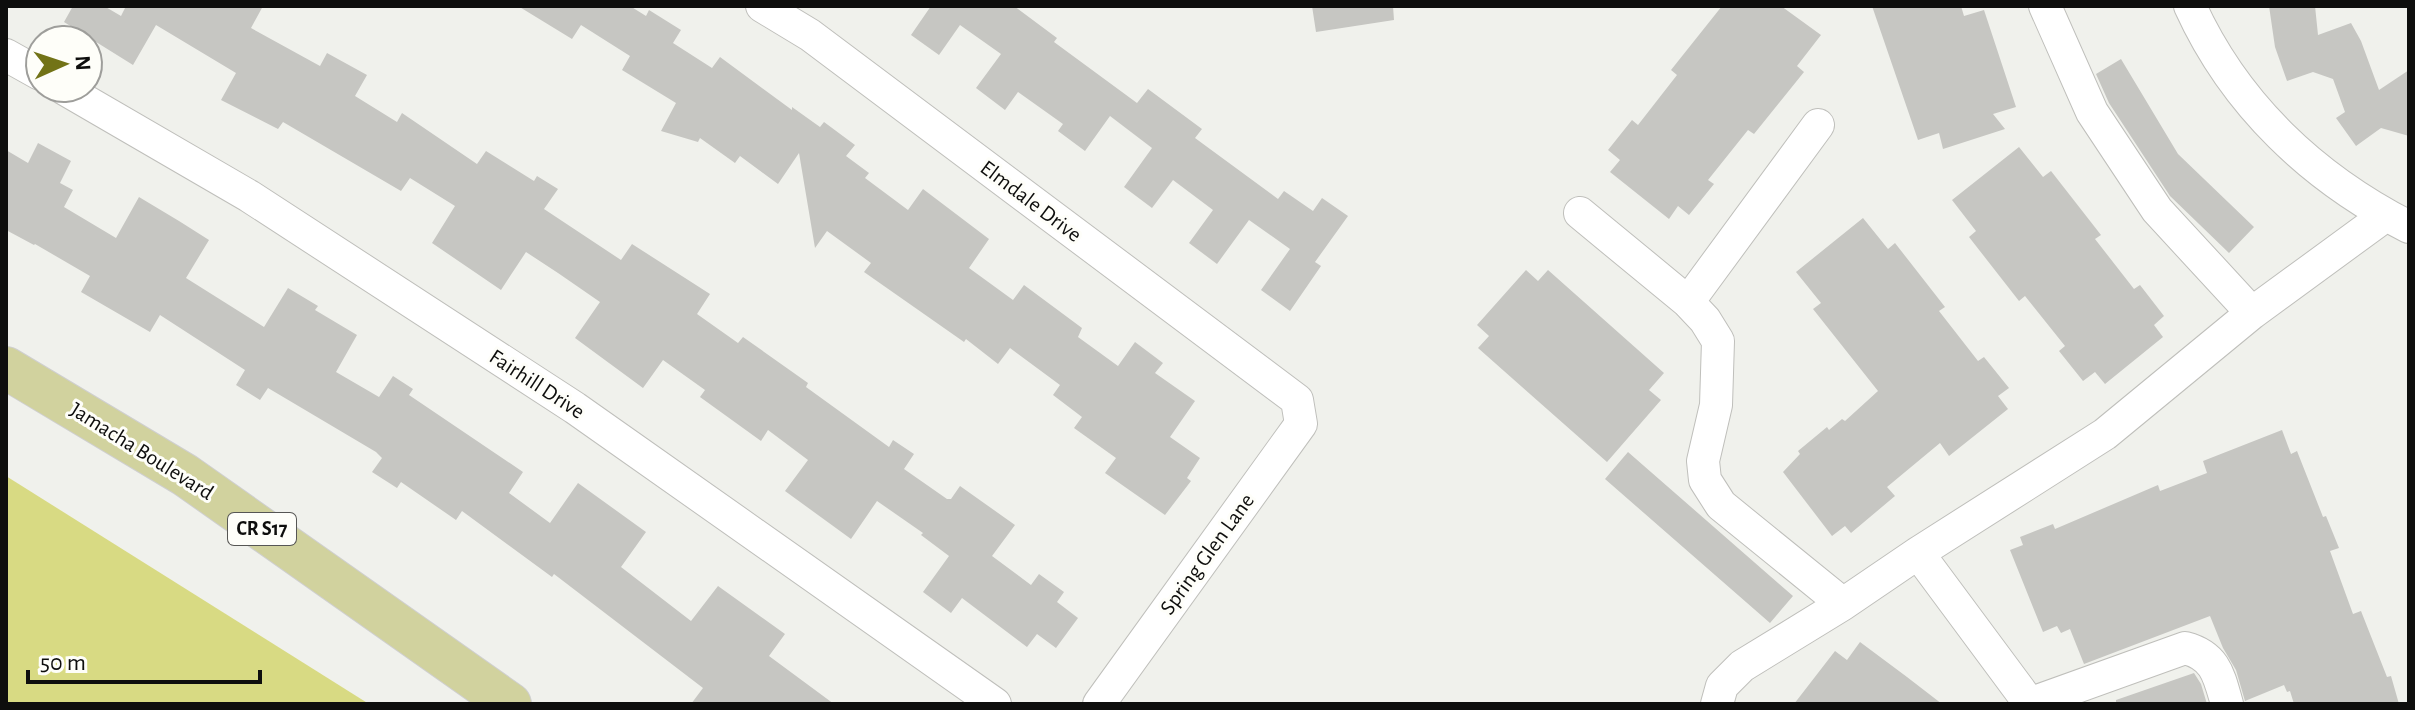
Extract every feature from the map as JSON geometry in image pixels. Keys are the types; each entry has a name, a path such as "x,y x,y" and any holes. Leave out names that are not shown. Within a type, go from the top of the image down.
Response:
{"main road":[{"name":"Jamacha Boulevard","path":"6,368 185,475 510,704"}],"street":[{"name":"Elmdale Drive","path":"762,6 810,35 1297,400"},
{"path":"2045,6 2092,112 2157,210 2252,313"},
{"path":"1717,704 1722,686 1742,666 2105,434 2252,313 2398,221 2317,170 2270,127 2233,81 2210,46 2190,6"},
{"path":"6,55 24,65"},
{"name":"Fairhill Drive","path":"91,104 249,196 575,408 995,704"},
{"path":"1688,302 1818,125"},
{"path":"1580,213 1688,302 1705,320 1718,341 1716,405 1703,461 1705,480 1721,505 1843,604"},
{"name":"Spring Glen Lane","path":"1099,704 1301,424 1297,400"},
{"path":"1918,553 2028,704 2065,698 2185,648 2200,652 2210,662 2218,673 2227,704"}],"green space":[{"path":"6,476 369,704 6,704"}],"building":[{"path":"73,6 104,6 121,16 125,8 122,6 263,6 251,28 320,66 327,53 367,75 355,96 397,122 402,113 477,164 486,151 534,181 537,176 558,189 544,209 621,260 632,244 710,294 697,314 738,343 743,337 889,447 893,440 914,454 904,469 947,499 951,499 960,486 1015,525 992,556 1031,585 1039,574 1064,592 1057,602 1078,618 1056,648 1037,634 1027,647 962,598 951,613 923,592 949,556 921,535 923,533 877,501 851,539 785,491 808,460 768,430 761,441 700,397 705,390 663,360 643,388 575,338 600,302 526,252 501,290 432,243 455,206 410,178 401,191 283,122 278,129 221,100 236,73 156,25 133,65 104,47 104,24 64,22"},
{"path":"518,6 630,6 646,16 649,10 681,30 673,43 712,68 720,57 792,110 792,107 820,127 824,122 855,145 846,156 869,173 865,178 908,210 923,189 989,239 969,268 1013,300 1024,285 1082,328 1078,337 1118,366 1135,342 1163,363 1155,373 1195,401 1170,437 1200,458 1187,478 1191,481 1165,515 1105,473 1116,458 1074,428 1082,417 1053,395 1060,385 1010,348 998,364 966,339 964,342 864,272 871,263 827,231 815,248 799,153 778,184 740,156 735,163 700,138 698,142 661,131 676,103 622,70 630,56 581,25 572,39"},
{"path":"931,6 1014,6 1057,38 1054,42 1137,103 1148,89 1202,129 1195,138 1278,199 1284,191 1313,211 1322,198 1348,216 1315,262 1321,266 1290,311 1261,290 1290,249 1249,220 1217,264 1189,243 1213,210 1173,180 1152,208 1124,187 1152,148 1110,116 1085,151 1058,131 1063,124 1018,92 1005,110 976,88 1001,54 960,25 939,55 911,35"},
{"path":"1312,6 1393,6 1394,20 1316,32"},
{"path":"1722,6 1781,6 1821,35 1797,66 1804,72 1754,134 1748,130 1708,180 1714,184 1689,215 1678,206 1669,219 1610,172 1620,160 1608,150 1632,120 1638,125 1677,75 1671,70"},
{"path":"1872,6 1961,6 1964,16 1984,10 2016,107 1993,114 2005,129 1943,149 1939,133 1918,140"},
{"path":"2269,6 2315,6 2318,35 2351,23 2379,90 2409,70 2409,136 2381,128 2356,146 2336,118 2345,112 2333,79 2313,72 2287,81 2275,47"},
{"path":"2121,59 2178,154 2254,227 2229,253 2170,196 2109,103 2096,74"},
{"path":"38,143 71,161 60,183 73,190 64,207 116,238 139,197 179,221 209,240 186,278 264,327 288,288 318,306 315,310 357,335 336,372 379,397 393,376 413,389 409,395 523,472 509,493 550,523 578,483 646,532 621,567 691,621 718,586 785,634 769,656 834,704 691,704 703,688 554,574 552,577 462,511 456,520 401,482 397,488 372,472 382,458 376,452 268,388 260,400 236,385 245,370 160,315 150,332 81,292 90,276 6,230 6,150 28,163"},
{"path":"2019,147 2043,177 2051,171 2101,235 2095,239 2134,289 2140,285 2164,316 2154,325 2163,337 2105,384 2095,372 2083,381 2059,351 2065,346 2025,296 2019,301 1969,237 1976,231 1952,200"},
{"path":"1863,218 1888,249 1895,243 1945,307 1939,311 1978,361 1984,357 2009,388 1998,396 2008,409 1949,456 1940,443 1887,487 1895,496 1851,533 1845,526 1832,536 1783,472 1800,454 1798,451 1827,427 1829,430 1842,419 1845,421 1878,391 1813,309 1821,303 1796,272"},
{"path":"1526,270 1538,281 1548,270 1664,373 1649,390 1661,400 1607,462 1478,348 1489,336 1477,325"},
{"path":"2282,430 2291,454 2297,451 2339,548 2330,551 2353,614 2361,611 2387,677 2391,676 2399,704 2294,704 2290,691 2287,692 2284,685 2245,701 2236,670 2210,616 2084,664 2070,629 2061,633 2057,626 2043,632 2010,550 2023,545 2020,537 2053,524 2055,529 2158,485 2160,491 2207,473 2203,461"},
{"path":"1628,452 1793,596 1770,623 1605,479"},
{"path":"1860,642 1942,704 1794,704 1835,651 1847,660"},
{"path":"2194,673 2207,704 2116,704 2116,700"}]}
